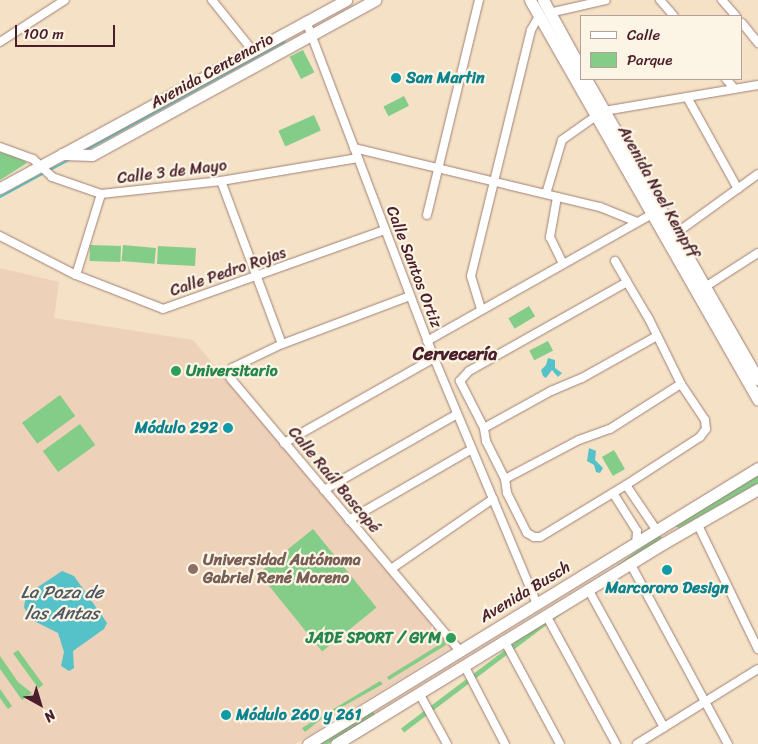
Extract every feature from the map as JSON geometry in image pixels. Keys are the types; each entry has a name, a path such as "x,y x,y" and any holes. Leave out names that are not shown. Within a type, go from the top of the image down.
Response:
{"main road":[{"name":"Avenida Centenario","path":"0,188 43,170 61,154 346,0"},
{"name":"Avenida Centenario","path":"61,154 92,155 375,0"},
{"path":"530,0 578,56 577,73"},
{"path":"543,0 544,15 600,114"},
{"name":"Avenida Noel Kempff","path":"586,80 600,114 653,216 758,400"},
{"name":"Avenida Noel Kempff","path":"600,114 638,169 758,379"},
{"path":"653,216 666,234 675,234"},
{"path":"677,258 686,259 698,274"},
{"name":"Avenida Busch","path":"308,744 758,468"},
{"name":"Avenida Busch","path":"336,744 353,740 384,715 504,640 680,533 758,489"},
{"path":"672,522 672,530 680,533"},
{"path":"658,531 663,534 664,543"},
{"path":"376,702 384,715"}],"street":[{"path":"0,42 65,0"},
{"path":"212,0 253,50"},
{"path":"427,215 440,169 479,0"},
{"path":"481,309 470,276 492,181 531,30 544,15 606,0"},
{"path":"660,0 673,15"},
{"path":"722,0 735,15"},
{"name":"Calle Santos Ortiz","path":"306,21 427,341 537,604"},
{"path":"743,24 758,43"},
{"path":"727,80 735,89"},
{"path":"546,194 562,140 600,114 758,85"},
{"path":"688,97 738,189"},
{"name":"Calle 3 de Mayo","path":"0,148 33,159 43,170 101,194 222,181 358,158"},
{"path":"354,148 600,206 637,222"},
{"path":"675,234 758,174"},
{"path":"222,181 282,344 410,296"},
{"path":"76,276 101,194"},
{"path":"557,197 550,237 563,264"},
{"path":"427,341 637,222 653,216"},
{"name":"Calle Pedro Rojas","path":"0,236 76,276 164,309 258,278 385,230"},
{"path":"705,287 758,253"},
{"path":"615,260 628,282 681,384 705,420 704,434 613,493 540,537 534,537 523,525 507,493 505,479 486,441 484,428 461,387 462,376 628,282"},
{"path":"484,428 551,390 582,378 655,336"},
{"name":"Calle Raúl Bascopé","path":"282,344 232,368 230,373 231,379 460,651"},
{"path":"284,442 434,358"},
{"path":"505,479 578,440 610,429 681,384"},
{"path":"324,490 457,414"},
{"path":"349,520 472,449"},
{"path":"626,485 658,531"},
{"path":"613,493 636,531 636,544"},
{"path":"391,569 493,499"},
{"path":"697,523 758,649"},
{"path":"630,563 728,744"},
{"path":"588,589 664,727"},
{"path":"546,615 616,744"},
{"path":"504,640 560,744"},
{"path":"464,666 505,744"},
{"path":"637,744 758,669"},
{"path":"419,693 447,744"}],"shaded area":[{"name":"Universidad Autónoma Gabriel René Moreno","path":"0,268 59,282 54,318 193,340 452,647 295,744 0,744"}],"green space":[{"path":"303,50 314,72 301,79 290,57"},
{"path":"404,96 409,106 389,116 384,106"},
{"path":"314,115 321,131 285,146 278,131"},
{"path":"0,152 23,160 27,163 0,180"},
{"path":"90,245 121,246 120,262 89,261"},
{"path":"123,245 156,248 154,264 122,261"},
{"path":"158,246 196,248 195,266 157,264"},
{"path":"529,306 535,316 515,329 508,318"},
{"path":"548,341 553,351 534,360 529,351"},
{"path":"60,395 75,416 37,444 22,423"},
{"path":"80,424 95,445 58,472 43,451"},
{"path":"614,450 625,469 613,476 602,457"},
{"path":"758,474 758,483 679,528 675,526"},
{"path":"313,529 377,607 322,652 259,573"},
{"path":"659,534 662,538 404,732 401,728"},
{"path":"443,638 446,645 389,680 387,677 442,643"},
{"path":"18,650 43,685 38,688 13,654"},
{"path":"0,656 18,682 32,693 22,700 0,669"},
{"path":"380,681 383,684 324,717 305,732 302,728"},
{"path":"0,689 12,706 8,709 0,698"},
{"path":"370,712 374,712 374,715 328,744 318,744"}],"water":[{"path":"548,358 555,360 555,368 562,373 558,377 552,370 546,378 543,376 541,370 546,365"},
{"path":"589,448 596,451 595,460 603,468 600,473 596,472 594,465 587,461"},
{"name":"La Poza de las Antas","path":"62,571 74,576 107,623 104,629 73,651 74,668 69,671 61,666 64,652 58,633 30,619 24,607 26,595"}],"waterway":[{"path":"86,150 284,42"},
{"path":"48,171 71,159"},
{"path":"0,197 44,173"}],"place":[{"name":"San Martin","path":"396,78"},
{"name":"Universitario","path":"176,371"},
{"name":"Módulo 292","path":"228,428"},
{"name":"Universidad Autónoma Gabriel René Moreno","path":"193,569"},
{"name":"Marcororo Design","path":"667,570"},
{"name":"JADE SPORT / GYM","path":"451,638"},
{"name":"Módulo 260 y 261","path":"226,715"}],"district":[{"name":"Cervecería","path":"455,354"}]}
